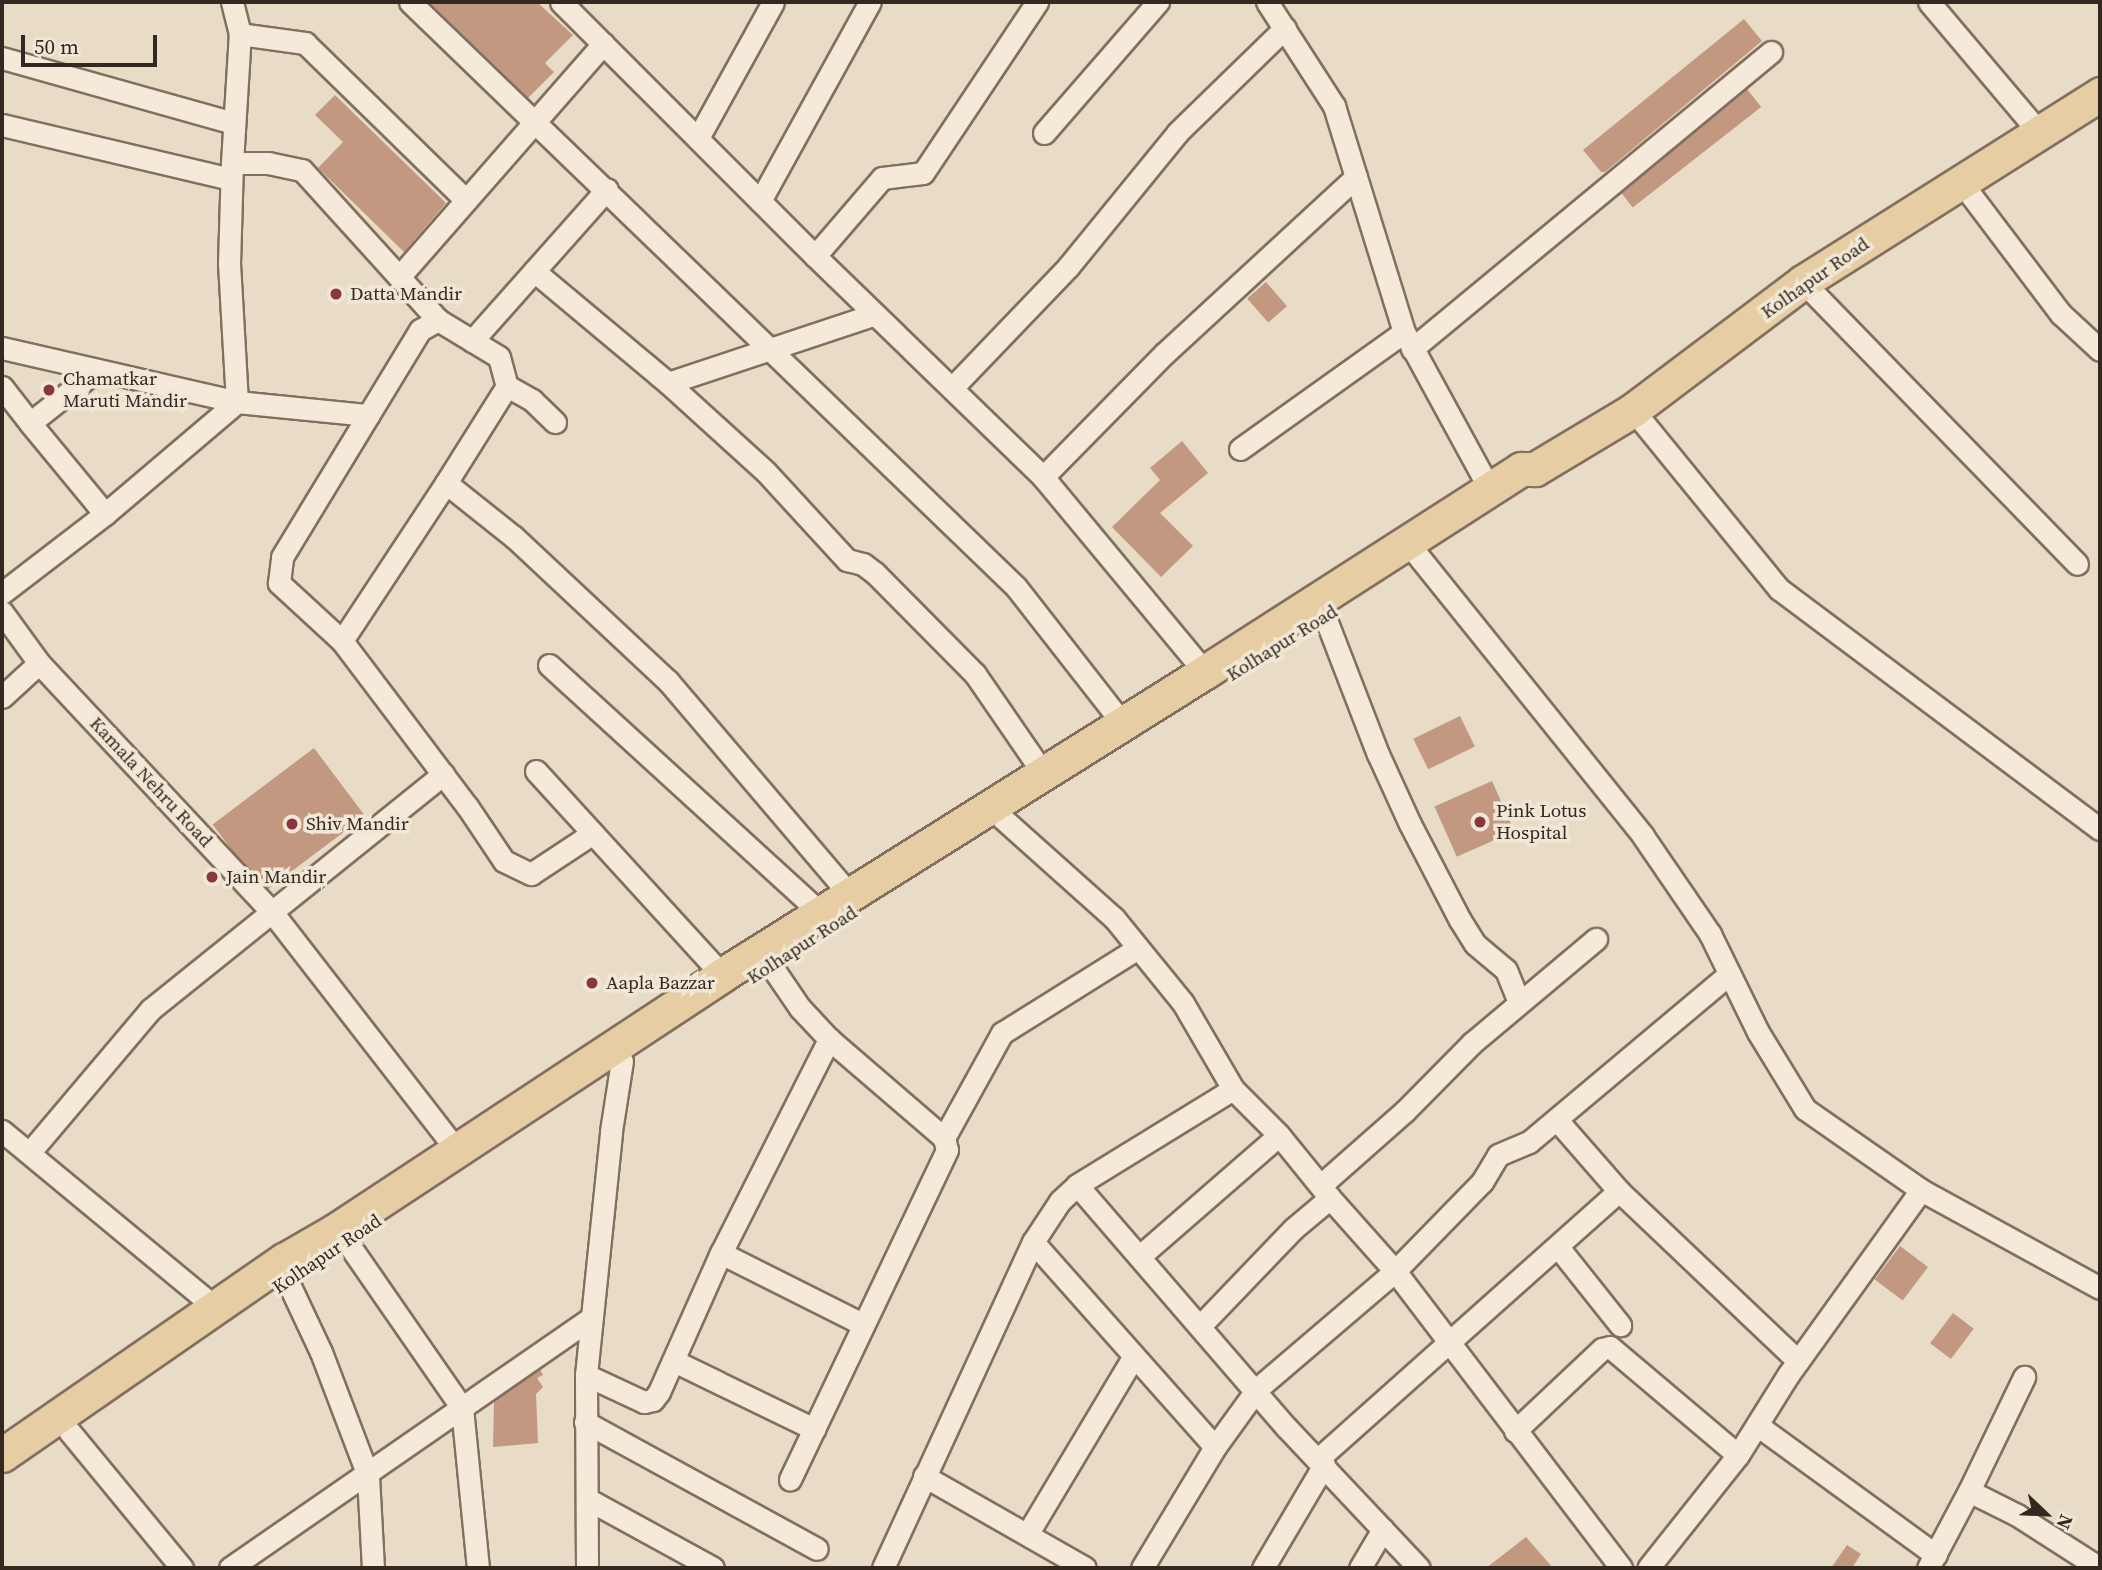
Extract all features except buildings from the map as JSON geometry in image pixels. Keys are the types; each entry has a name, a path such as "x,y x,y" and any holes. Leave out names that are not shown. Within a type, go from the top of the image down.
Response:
{"main road":[{"name":"Kolhapur Road","path":"2,1474 587,1080 622,1061 694,1013 822,914 1205,673 1412,549 1527,484 1535,469 1633,410 1803,282 2100,94"},
{"name":"Kolhapur Road","path":"2,1455 215,1307 722,975 765,960 1002,818 1325,617 1490,490 1521,469 1535,469"}],"street":[{"path":"232,2 240,34 233,123 229,264 237,401"},
{"path":"410,2 536,120 1016,587 1123,724"},
{"path":"561,2 815,256 1043,477 1205,673"},
{"path":"698,138 773,2"},
{"path":"760,201 870,2"},
{"path":"815,256 882,178 923,173 1037,2"},
{"path":"1044,133 1158,2"},
{"path":"1267,2 1334,106 1408,341 1490,490"},
{"path":"1929,2 2039,132"},
{"path":"951,388 1068,267 1178,132 1285,29"},
{"path":"240,34 305,43 466,200"},
{"path":"398,277 603,44"},
{"path":"1240,449 1408,341 1771,52"},
{"path":"2,58 233,123"},
{"path":"2,125 231,171 268,163 302,170 438,320 499,357 507,386 532,400 555,422"},
{"path":"1043,477 1165,354 1356,177"},
{"path":"1961,182 2061,314 2100,350"},
{"path":"472,341 607,189"},
{"path":"534,271 668,383 766,472 847,560 863,564 875,573 975,674 1043,773"},
{"path":"1803,282 2077,564"},
{"path":"668,383 876,314"},
{"path":"438,320 420,330 282,557 279,583 342,641 505,861 531,874 593,833"},
{"path":"2,348 237,401 368,415"},
{"path":"30,423 97,370"},
{"path":"342,641 507,386"},
{"path":"2,387 106,514"},
{"path":"2,593 106,514 237,401"},
{"path":"1633,410 1779,589 2100,829"},
{"path":"446,483 514,537 668,681 851,896"},
{"path":"1412,549 1643,836 1710,934 1758,1032 1805,1108 1921,1190 2100,1288"},
{"name":"Kamala Nehru Road","path":"2,612 39,663 272,912 456,1149"},
{"path":"1325,617 1378,754 1410,824 1460,920 1475,944 1506,970 1519,1003"},
{"path":"2,697 39,663"},
{"path":"549,665 822,914"},
{"path":"536,771 722,975"},
{"path":"30,1152 151,1009 443,774"},
{"path":"1002,818 1114,918 1183,1003 1233,1089 1279,1135 1395,1270 1621,1568"},
{"path":"1201,1325 1326,1191 1472,1043 1596,939"},
{"path":"944,1138 1002,1032 1138,948"},
{"path":"765,960 800,1008 830,1039 944,1138 947,1150 790,1479"},
{"path":"1142,1568 1215,1447 1257,1389 1395,1270 1482,1182 1497,1156 1530,1142 1729,974"},
{"path":"586,1375 643,1402 653,1400 659,1392 721,1253 830,1039"},
{"path":"590,1567 586,1375 611,1131 622,1061"},
{"path":"883,1568 1033,1242 1060,1201 1077,1185 1233,1089"},
{"path":"1556,1120 1619,1191 1798,1361"},
{"path":"2,1131 215,1307"},
{"path":"1140,1256 1279,1135"},
{"path":"1077,1185 1257,1389 1287,1428 1419,1568"},
{"path":"1648,1568 1738,1455 1798,1361 1921,1190"},
{"path":"1263,1568 1321,1462 1619,1191"},
{"path":"346,1242 462,1408 478,1568"},
{"path":"1033,1242 1215,1447"},
{"path":"1558,1247 1620,1325"},
{"path":"721,1253 862,1324"},
{"path":"288,1282 321,1352 368,1476 373,1568"},
{"path":"230,1568 368,1476 591,1318"},
{"path":"1515,1431 1602,1349 1610,1347 1738,1455"},
{"path":"1028,1533 1134,1356"},
{"path":"674,1360 814,1429"},
{"path":"1757,1425 1932,1562 2024,1377"},
{"path":"585,1422 817,1549"},
{"path":"69,1431 182,1568"},
{"path":"924,1476 1028,1533 1085,1568"},
{"path":"1969,1490 2017,1515 2100,1568"},
{"path":"589,1500 713,1568"},
{"path":"1360,1568 1383,1529"}],"place":[{"name":"Datta Mandir","path":"336,294"},
{"name":"Chamatkar Maruti Mandir","path":"49,390"},
{"name":"Pink Lotus Hospital","path":"1480,822"},
{"name":"Shiv Mandir","path":"292,824"},
{"name":"Jain Mandir","path":"212,877"},
{"name":"Aapla Bazzar","path":"592,983"}]}
